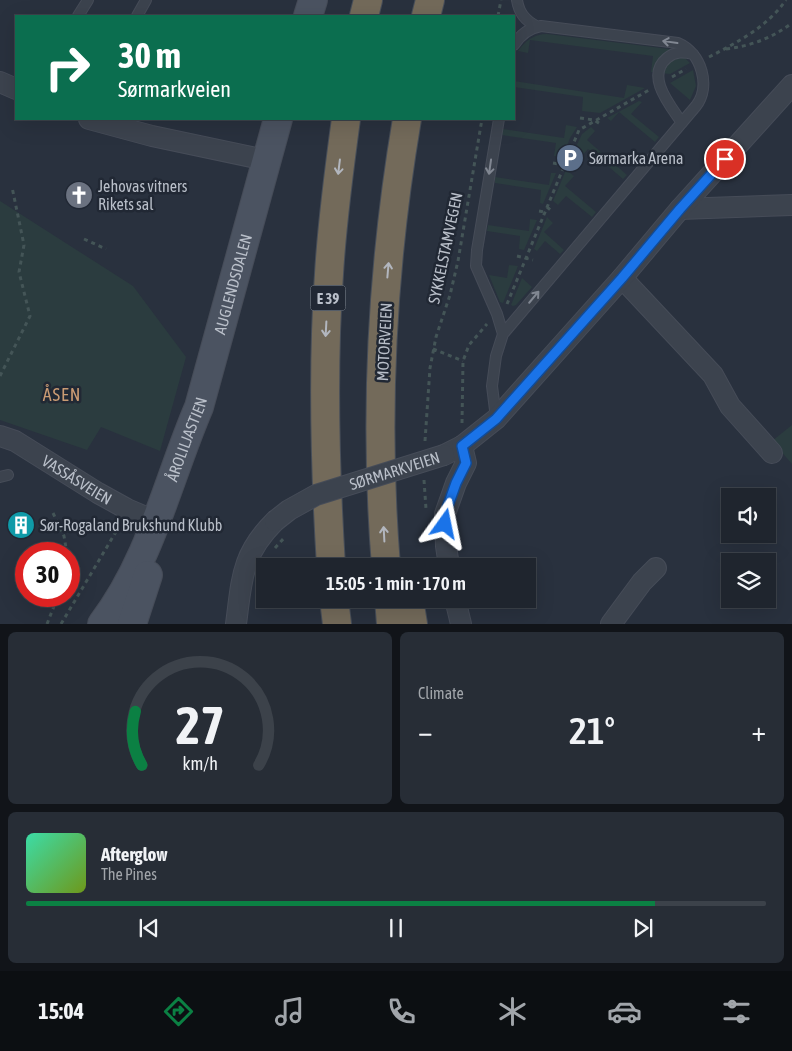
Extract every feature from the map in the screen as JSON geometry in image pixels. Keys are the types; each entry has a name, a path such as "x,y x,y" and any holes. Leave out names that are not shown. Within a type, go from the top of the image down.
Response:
{"highway":[{"path":"364,15 368,0"},
{"path":"426,15 430,0"},
{"name":"E 39","path":"331,558 325,444 325,354 336,194 346,120"},
{"name":"MOTORVEIEN","path":"386,558 381,446 387,275 395,196 407,120"},
{"path":"382,389 397,458 404,558"},
{"path":"335,608 337,624"},
{"path":"390,608 391,624"},
{"path":"410,608 413,624"}],"main road":[{"path":"308,15 313,0"},
{"name":"AUGLENDSDALEN","path":"199,407 278,120"},
{"name":"ÅROLILJASTIEN","path":"102,624 122,596 139,562 156,521 185,439 199,407"},
{"name":"ÅROLILJASTIEN","path":"132,624 196,440 199,407"}],"street":[{"path":"0,82 15,88"},
{"name":"SØRMARKVEIEN","path":"236,624 244,570 253,547 275,521 289,510 316,495 444,455 462,446 496,419 622,278 680,209 792,85"},
{"path":"93,120 152,136 266,160"},
{"path":"680,209 792,205"},
{"path":"622,278 713,375 730,406 772,453"},
{"name":"VASSÅSVEIEN","path":"0,436 15,441 127,509 156,521"},
{"path":"448,558 445,540 445,514 456,483 466,463 462,446"},
{"path":"611,624 656,568"},
{"path":"457,608 461,624"}],"lane":[{"path":"80,15 88,0"},
{"path":"138,15 146,0"},
{"path":"496,419 492,386 496,356 503,334 700,101 704,87 698,62 684,45 536,26 527,21 521,14 517,0"},
{"path":"515,44 523,34 536,26"},
{"path":"682,123 659,84 658,72 662,62 670,55 683,51 693,54"},
{"path":"499,120 476,266 497,314 503,334"}],"path":[{"path":"498,15 501,0"},
{"path":"723,50 760,42 792,23"},
{"path":"580,118 594,120 602,125"},
{"name":"SYKKELSTAMVEGEN","path":"463,361 433,349 458,261 482,120"},
{"path":"506,304 566,160 574,166"},
{"path":"553,164 564,165"},
{"path":"0,376 30,316 19,272 24,244 12,187"},
{"path":"547,207 553,212"},
{"path":"539,211 545,212"},
{"path":"84,239 106,249"},
{"path":"517,256 533,260"},
{"path":"462,446 463,361 468,344 487,324"},
{"path":"61,624 121,524 127,509"},
{"path":"53,513 65,542"},
{"path":"47,623 54,607"}],"shaded area":[{"path":"547,34 669,49 681,54 690,63 670,74 651,72 653,56 530,40 528,53 518,51 530,39 538,35"},
{"path":"693,70 696,86 690,100 670,83"},
{"path":"515,81 624,98 627,85 645,88 600,113 582,111 583,97 515,87"},
{"path":"639,101 642,102 631,114 659,137 655,142 619,112 611,121 607,118"},
{"path":"566,125 577,127 570,138 563,157 554,156 556,143 502,135 503,129 564,138"},
{"path":"591,127 595,131 587,140 627,175 623,179 588,149 580,158 573,153 582,134"},
{"path":"566,170 574,176 565,186 596,212 592,217 566,196 558,205 553,201"},
{"path":"551,173 556,173 543,204 540,203 541,190 495,183 495,177 549,185"},
{"path":"0,201 133,286 186,357 160,451 101,427 87,450 0,420"},
{"path":"547,217 553,223 544,232 564,250 560,254 545,241 537,251 534,249"},
{"path":"530,219 537,220 524,250 519,249 520,236 487,231 488,225 529,231"},
{"path":"509,265 518,266 503,303 500,302 489,275 507,278"},
{"path":"522,278 532,287 513,306 511,305"},
{"path":"792,425 792,464 772,441"}],"place":[{"name":"Sørmarka Arena","path":"570,158"},
{"name":"Jehovas vitners Rikets sal","path":"79,195"},
{"name":"Sør-Rogaland Brukshund Klubb","path":"21,525"}],"district":[{"name":"ÅSEN","path":"62,394"}],"route":[{"path":"445,524 445,514 456,483 466,463 462,446 496,419 725,159"}]}
